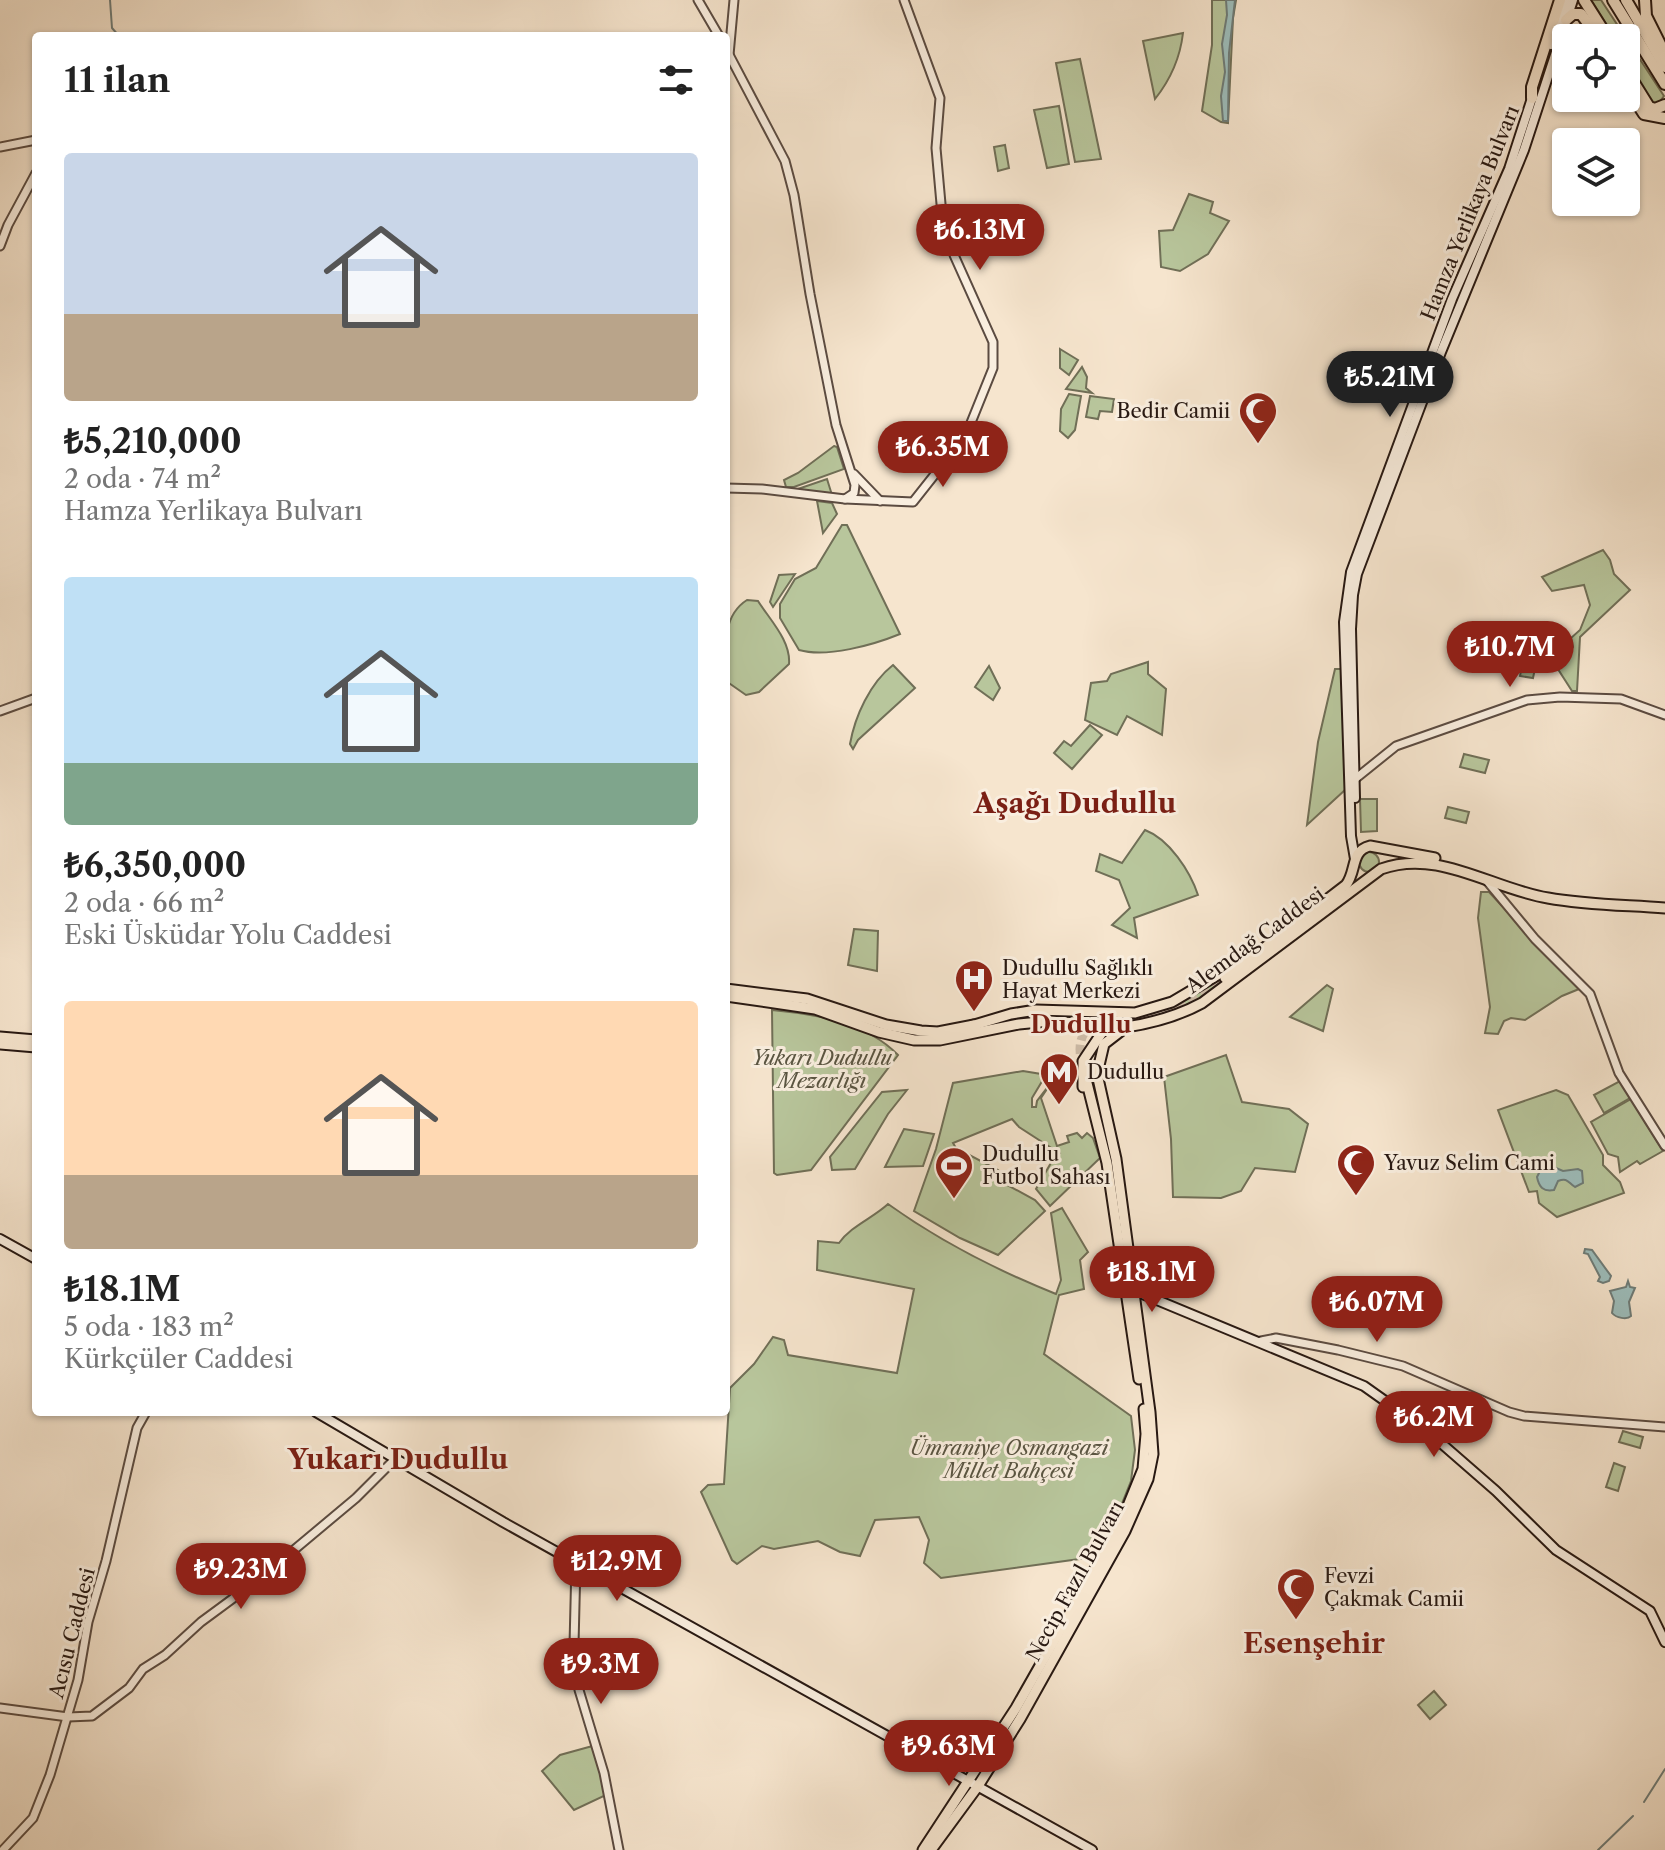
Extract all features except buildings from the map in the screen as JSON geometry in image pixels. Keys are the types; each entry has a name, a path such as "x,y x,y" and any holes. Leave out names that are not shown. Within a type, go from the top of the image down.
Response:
{"highway":[{"path":"1532,98 1532,87 1563,0"},
{"path":"1584,0 1599,24"},
{"path":"1613,0 1665,84"},
{"path":"1626,0 1665,67"},
{"path":"1645,0 1646,16 1665,54"},
{"path":"1566,20 1573,14 1581,14 1588,24"},
{"path":"1640,93 1649,107 1655,109 1665,105"},
{"path":"1640,108 1644,114 1665,118"}],"main road":[{"name":"Hamza Yerlikaya Bulvarı","path":"1373,847 1360,842 1356,834 1351,629 1357,574 1438,361 1524,150 1573,0"},
{"name":"Hamza Yerlikaya Bulvarı","path":"1355,862 1351,836 1344,637 1344,613 1350,578 1452,299 1509,169 1532,98"},
{"name":"Alemdağ Caddesi","path":"1225,978 1346,885 1362,848 1373,847 1449,861 1516,885 1550,893 1665,906"},
{"path":"1355,862 1361,873 1378,872 1384,860 1373,847"},
{"name":"Alemdağ Caddesi","path":"730,997 815,1009 879,1032 914,1040 940,1040 1062,1020 1126,1027 1180,1014 1221,990 1378,872 1400,863 1427,862 1514,891 1549,899 1594,899"},
{"name":"Alemdağ Caddesi","path":"971,1026 1036,1010 1135,1013 1172,1002 1219,975 1307,910 1327,900"},
{"name":"Alemdağ Caddesi","path":"730,989 807,999 886,1025 921,1031 938,1032 1057,1015"},
{"path":"1172,1002 1178,1004 1180,1014"},
{"path":"1084,1078 1083,1061 1113,1018 1135,1013 1138,1025"},
{"path":"1097,1074 1104,1044 1126,1027"},
{"path":"0,1037 32,1040"},
{"path":"0,1044 32,1047"},
{"path":"1084,1078 1085,1066 1092,1066 1097,1074"},
{"name":"Necip Fazıl Bulvarı","path":"931,1850 975,1781 1053,1638 1110,1545 1140,1482 1144,1459 1144,1413 1116,1159 1097,1074"},
{"name":"Necip Fazıl Bulvarı","path":"1084,1078 1107,1163 1128,1288"},
{"path":"0,1239 32,1257"},
{"path":"1128,1288 1364,1386 1406,1414 1496,1491 1556,1550 1650,1611 1665,1642"},
{"path":"323,1416 576,1563 936,1763 975,1781 1092,1850"},
{"name":"Necip Fazıl Bulvarı","path":"923,1850 975,1781"}],"street":[{"path":"698,0 718,32"},
{"path":"730,42 734,0"},
{"path":"730,488 913,502 966,435 993,368 993,342 954,255 942,215 936,148 940,98 904,0"},
{"path":"730,56 785,161 794,195 836,425 850,468 854,493 845,499"},
{"path":"0,147 32,141"},
{"path":"0,246 32,180"},
{"path":"850,468 880,501"},
{"path":"1355,779 1396,746 1527,700 1560,697 1621,699 1665,715"},
{"path":"0,711 32,699"},
{"path":"1354,758 1372,765"},
{"path":"1487,881 1535,939 1590,994 1619,1073 1665,1146"},
{"path":"1261,1341 1276,1338 1403,1366 1513,1414 1540,1419 1665,1427"},
{"name":"Acısu Caddesi","path":"3,1850 33,1818 68,1717 88,1622 106,1561 137,1428 144,1416"},
{"path":"0,1708 68,1717 92,1716 129,1688 143,1669 165,1655 201,1622 258,1580 356,1498 395,1459"},
{"path":"576,1563 574,1645 579,1690 604,1773 619,1850"}],"green space":[{"path":"1212,0 1236,0 1228,123 1202,111 1212,45"},
{"path":"1591,0 1601,0 1617,24 1606,24"},
{"path":"1183,33 1174,68 1155,99 1143,41"},
{"path":"1080,59 1101,159 1075,162 1056,63"},
{"path":"1640,59 1664,96 1657,105 1649,102 1640,84"},
{"path":"1059,106 1069,164 1047,168 1034,110"},
{"path":"1005,145 1009,168 998,171 994,147"},
{"path":"1189,194 1213,202 1210,213 1229,221 1208,254 1180,271 1161,267 1159,231 1173,230"},
{"path":"1060,349 1078,360 1069,375 1060,368"},
{"path":"1082,367 1087,377 1086,388 1092,393 1066,389"},
{"path":"1069,394 1081,396 1075,430 1068,438 1060,431 1061,409"},
{"path":"1090,396 1114,399 1112,412 1100,411 1098,419 1086,417"},
{"path":"834,446 844,469 786,487 784,480"},
{"path":"827,479 832,495 792,491"},
{"path":"817,501 832,503 837,514 823,533"},
{"path":"842,525 847,525 900,634 836,651 799,650 780,618 780,604 795,579 816,568"},
{"path":"1603,550 1614,574 1630,590 1580,637 1577,691 1572,691 1556,666 1573,647 1571,638 1580,630 1590,605 1584,585 1552,591 1542,577"},
{"path":"795,574 773,607 770,602 779,575"},
{"path":"747,600 758,601 779,631 789,655 789,664 759,692 746,695 730,684 730,621 738,607"},
{"path":"1530,627 1555,632 1550,656 1538,654 1533,678 1520,676"},
{"path":"1148,662 1148,674 1166,689 1162,735 1127,716 1117,735 1085,720 1091,683 1107,681 1111,674"},
{"path":"893,665 915,688 858,740 853,749 850,744 852,733 860,711 877,681"},
{"path":"989,666 1000,688 993,700 975,687"},
{"path":"1335,669 1343,669 1346,789 1307,825 1318,742"},
{"path":"1090,725 1102,735 1072,769 1054,753 1064,741 1071,746"},
{"path":"1464,754 1489,760 1485,773 1460,767"},
{"path":"1360,799 1377,799 1377,831 1361,832"},
{"path":"1448,807 1469,812 1466,823 1445,818"},
{"path":"1145,830 1154,834 1178,857 1198,895 1134,918 1137,938 1112,925 1130,908 1119,880 1096,871 1100,854 1122,863"},
{"path":"1365,852 1373,852 1379,862 1373,872 1365,872 1359,866 1359,858"},
{"path":"1481,892 1489,892 1579,989 1525,1020 1511,1018 1504,1021 1498,1034 1485,1033 1490,1007 1478,918"},
{"path":"854,929 878,931 877,971 848,965"},
{"path":"1223,976 1226,981 1185,1009 1181,1002"},
{"path":"1327,985 1333,989 1323,1031 1290,1017"},
{"name":"Yukarı Dudullu Mezarlığı","path":"772,1010 823,1017 856,1027 898,1055 811,1170 777,1175 774,1173"},
{"path":"1226,1055 1242,1102 1289,1109 1308,1124 1295,1172 1255,1168 1241,1191 1221,1198 1173,1197 1164,1077"},
{"path":"1023,1071 1041,1074 1044,1078 1032,1098 1032,1107 1036,1107 1037,1101 1053,1080 1041,1098 1057,1146 1069,1142 1067,1136 1077,1133 1082,1138 1087,1133 1093,1138 1100,1158 1050,1206 1036,1189 1059,1153 1012,1119 953,1143 956,1148 998,1170 1001,1173 998,1180 1035,1200 1045,1211 998,1255 960,1238 914,1211 936,1149 953,1083"},
{"path":"1620,1081 1630,1098 1604,1113 1594,1095"},
{"path":"907,1090 888,1114 855,1169 832,1170 830,1157 882,1092"},
{"path":"1556,1090 1568,1095 1603,1155 1603,1165 1620,1182 1624,1193 1557,1217 1539,1203 1537,1191 1529,1192 1498,1110"},
{"path":"1631,1099 1663,1151 1640,1164 1637,1161 1620,1172 1618,1157 1608,1154 1591,1122"},
{"path":"904,1129 934,1134 923,1166 885,1167"},
{"name":"Ümraniye Osmangazi Millet Bahçesi","path":"888,1204 969,1254 1056,1294 1061,1280 1051,1213 1062,1208 1088,1252 1080,1260 1084,1289 1059,1295 1044,1354 1131,1416 1135,1450 1131,1481 1101,1556 941,1578 924,1563 929,1540 919,1517 875,1520 860,1556 840,1552 818,1541 774,1549 762,1546 737,1564 732,1560 701,1492 708,1485 724,1484 730,1388 754,1364 773,1337 784,1340 788,1355 897,1373 914,1289 817,1270 818,1241 839,1243"},
{"path":"1623,1431 1643,1437 1640,1448 1619,1442"},
{"path":"1614,1463 1625,1467 1618,1491 1606,1487"},
{"path":"1434,1691 1446,1705 1430,1719 1418,1705"},
{"path":"596,1745 606,1795 574,1810 542,1771 560,1755"}],"water":[{"path":"1226,0 1235,0 1229,53 1228,121 1223,121 1221,96 1225,72 1222,44"},
{"path":"1549,1165 1563,1171 1582,1171 1583,1183 1575,1187 1561,1180 1554,1190 1544,1189 1537,1177"},
{"path":"1585,1249 1592,1250 1611,1276 1609,1281 1598,1281 1600,1277 1588,1254 1584,1253"},
{"path":"1628,1281 1630,1287 1635,1288 1629,1302 1631,1316 1622,1318 1612,1313 1614,1301 1610,1291 1626,1287"}],"waterway":[{"path":"110,0 112,28 116,32"},
{"path":"1644,1802 1665,1769"},
{"path":"1598,1850 1633,1816"}],"tunnel":[{"path":"1057,1015 1106,1019 1145,1015 1182,1002 1225,978"},
{"path":"1083,1067 1080,1043 1093,1023"}],"place":[{"name":"Bedir Camii","path":"1258,445"},
{"name":"Dudullu Sağlıklı Hayat Merkezi","path":"974,1013"},
{"name":"Dudullu","path":"1059,1106"},
{"name":"Yavuz Selim Cami","path":"1356,1197"},
{"name":"Dudullu Futbol Sahası","path":"954,1200"},
{"name":"Fevzi Çakmak Camii","path":"1296,1621"}],"district":[{"name":"Aşağı Dudullu","path":"1075,803"},
{"name":"Dudullu","path":"1081,1024"},
{"name":"Yukarı Dudullu","path":"398,1459"},
{"name":"Esenşehir","path":"1314,1643"}]}
